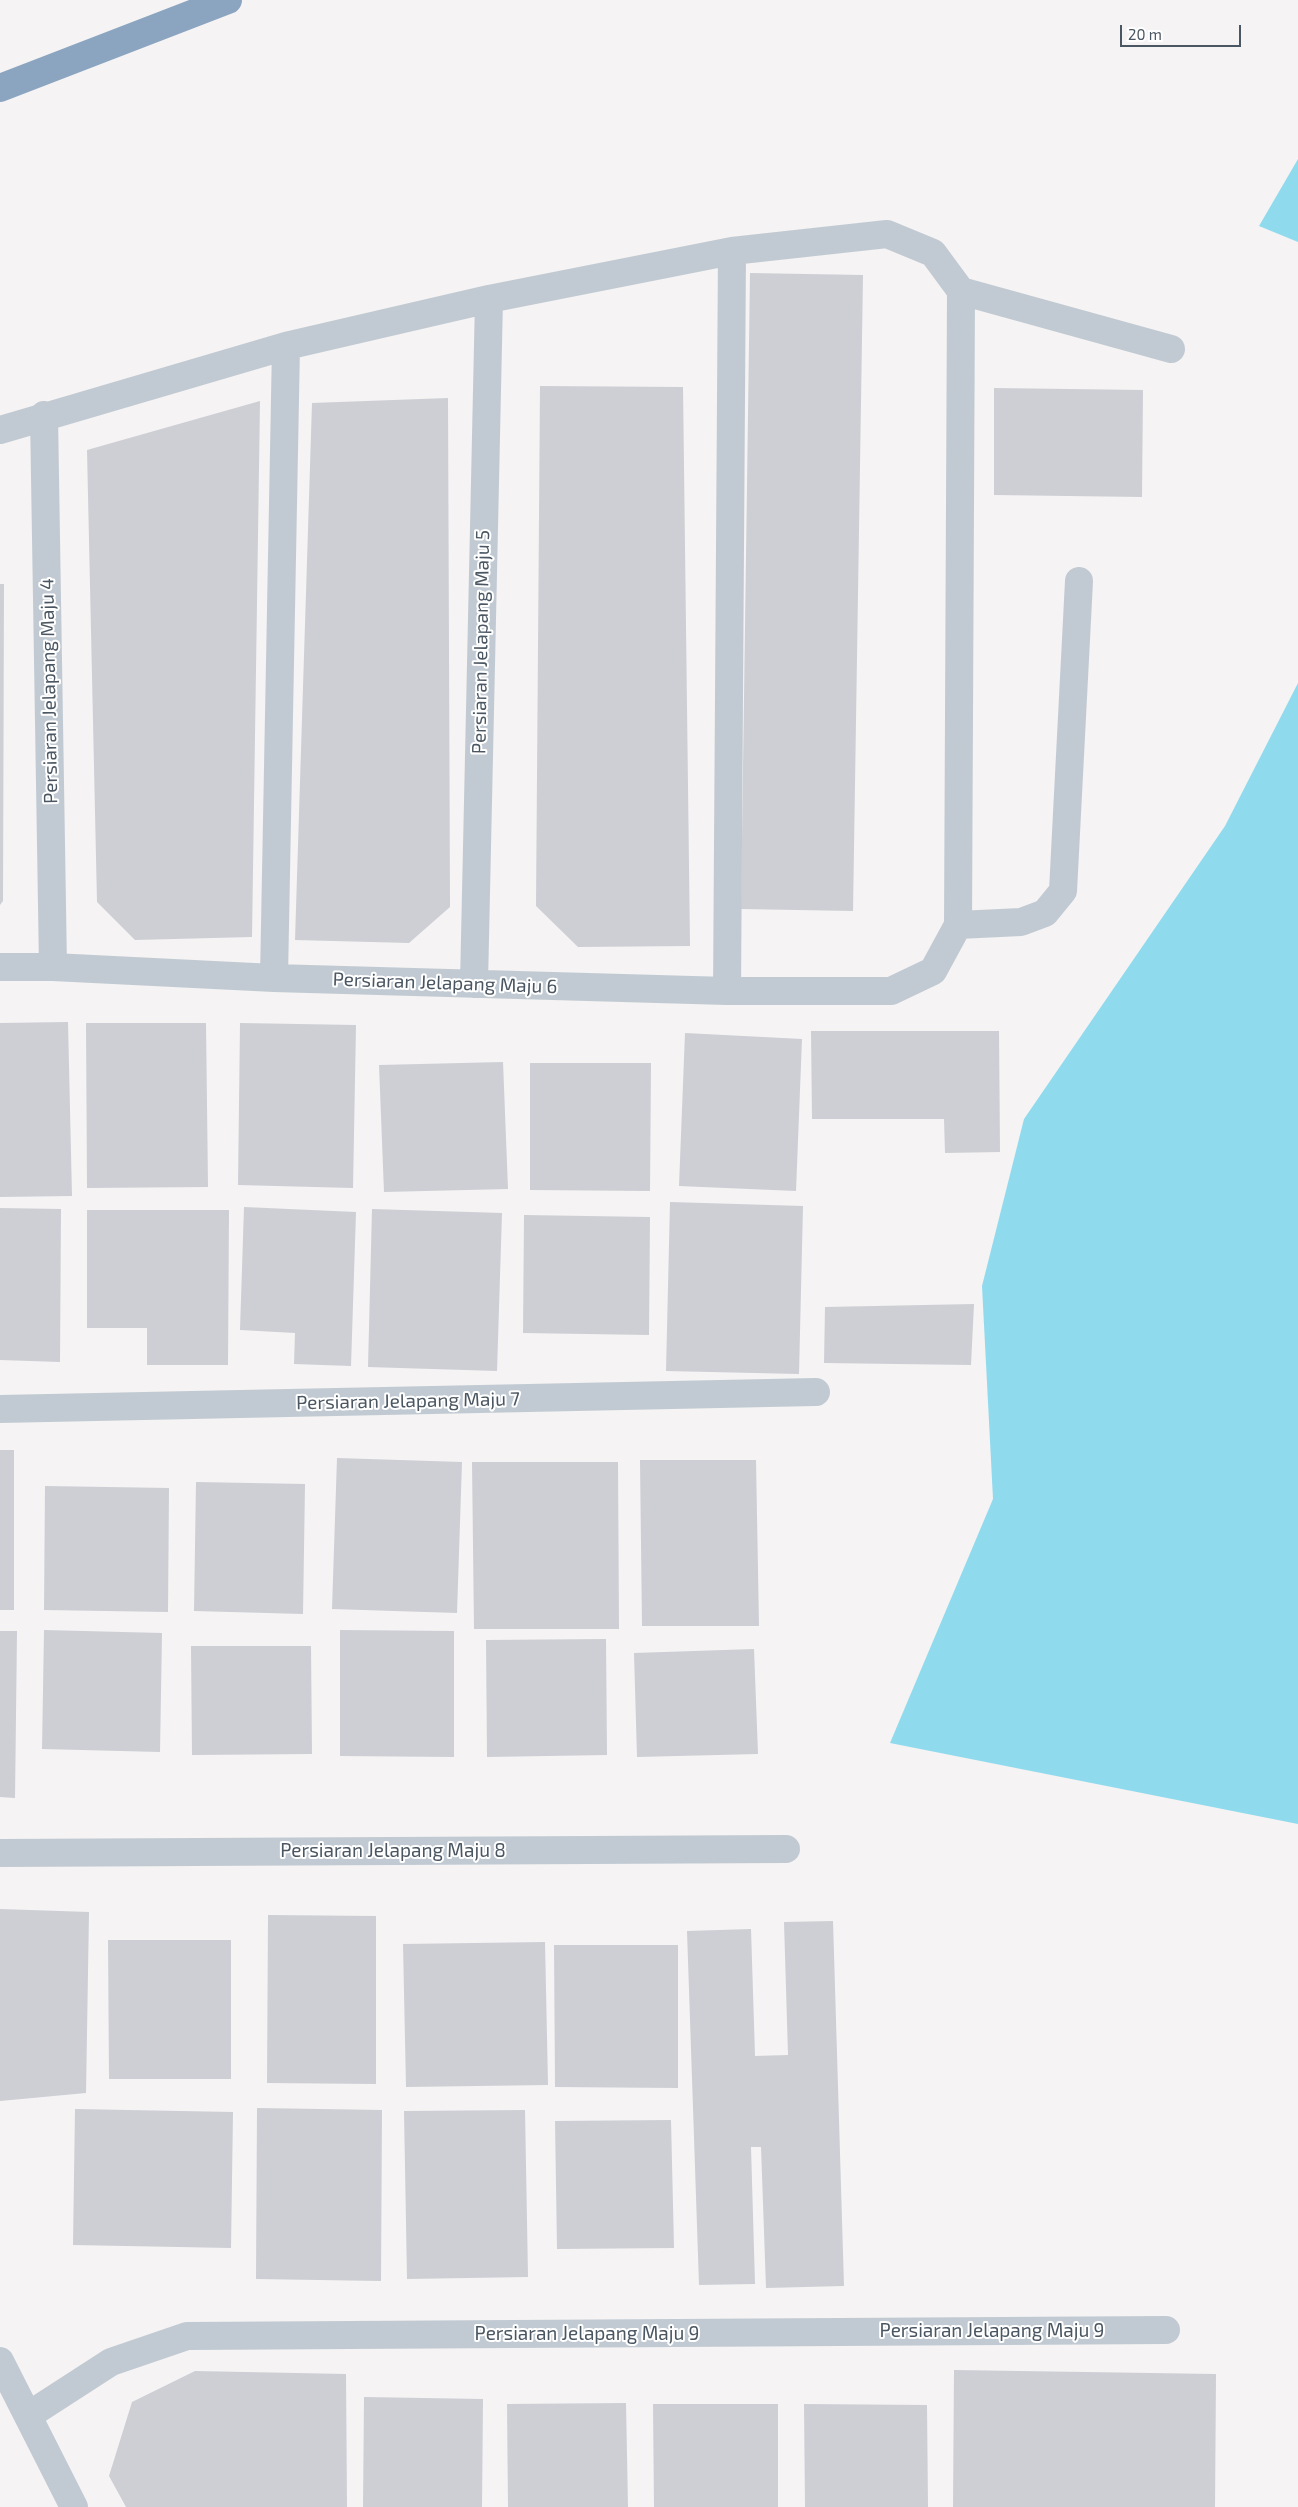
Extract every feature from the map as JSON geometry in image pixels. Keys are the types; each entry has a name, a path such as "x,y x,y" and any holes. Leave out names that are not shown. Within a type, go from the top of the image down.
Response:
{"highway":[{"path":"0,88 228,0"}],"street":[{"path":"0,430 44,415 286,346 489,300 732,251 887,234 933,253 961,290 1171,349"},
{"path":"727,991 732,251"},
{"path":"961,290 958,924 1021,922 1045,913 1063,891 1079,581"},
{"name":"Persiaran Jelapang Maju 5","path":"474,984 489,300"},
{"path":"274,978 286,346"},
{"name":"Persiaran Jelapang Maju 4","path":"44,415 53,967"},
{"name":"Persiaran Jelapang Maju 6","path":"0,967 53,967 274,978 727,991 891,991 932,971 958,924"},
{"name":"Persiaran Jelapang Maju 7","path":"0,1409 816,1392"},
{"name":"Persiaran Jelapang Maju 8","path":"0,1853 786,1848"},
{"name":"Persiaran Jelapang Maju 9","path":"29,2415 111,2362 187,2336 1166,2330"},
{"path":"0,2361 74,2507"}],"water":[{"path":"1298,159 1298,242 1259,226"},
{"path":"1298,683 1298,1824 890,1743 993,1499 982,1286 1024,1119 1225,826"}],"building":[{"path":"750,273 863,275 853,911 741,909"},
{"path":"540,386 683,387 690,946 578,947 536,906"},
{"path":"994,388 1143,390 1142,497 994,495"},
{"path":"448,398 450,907 409,943 295,940 312,403"},
{"path":"260,401 252,937 135,940 97,902 87,450"},
{"path":"0,584 4,584 3,901 0,905"},
{"path":"68,1022 72,1196 0,1197 0,1023"},
{"path":"86,1023 206,1023 208,1187 87,1188"},
{"path":"240,1023 356,1025 353,1188 238,1185"},
{"path":"811,1031 999,1031 1000,1152 945,1153 944,1119 812,1119"},
{"path":"685,1033 802,1039 796,1191 679,1186"},
{"path":"503,1062 508,1189 384,1192 379,1065"},
{"path":"530,1063 651,1063 650,1191 530,1190"},
{"path":"670,1202 803,1206 799,1374 666,1371"},
{"path":"244,1207 356,1212 351,1366 294,1364 295,1333 240,1330"},
{"path":"0,1208 61,1209 60,1362 0,1360"},
{"path":"372,1209 502,1213 497,1371 368,1367"},
{"path":"87,1210 229,1210 228,1365 147,1365 147,1328 87,1328"},
{"path":"524,1215 650,1217 649,1335 523,1333"},
{"path":"974,1304 971,1365 824,1363 825,1307"},
{"path":"0,1450 14,1450 14,1610 0,1610"},
{"path":"337,1458 462,1462 457,1613 332,1609"},
{"path":"640,1460 756,1460 759,1626 642,1626"},
{"path":"472,1462 618,1462 619,1629 474,1629"},
{"path":"196,1482 305,1484 303,1614 194,1611"},
{"path":"45,1486 169,1488 168,1612 44,1610"},
{"path":"44,1630 162,1633 160,1752 42,1749"},
{"path":"340,1630 454,1631 454,1757 340,1756"},
{"path":"0,1631 17,1631 15,1798 0,1797"},
{"path":"606,1639 607,1755 487,1757 486,1640"},
{"path":"191,1646 311,1646 312,1754 192,1755"},
{"path":"754,1649 758,1754 637,1757 634,1653"},
{"path":"0,1909 89,1912 86,2093 0,2101"},
{"path":"268,1915 376,1916 376,2084 267,2083"},
{"path":"833,1921 844,2286 766,2288 761,2147 751,2147 755,2284 699,2285 687,1931 751,1929 755,2056 788,2055 784,1922"},
{"path":"108,1940 231,1940 231,2079 109,2079"},
{"path":"545,1942 548,2085 406,2087 403,1944"},
{"path":"554,1945 678,1945 678,2088 555,2087"},
{"path":"257,2108 382,2110 381,2281 256,2279"},
{"path":"75,2109 233,2112 231,2248 73,2245"},
{"path":"525,2110 528,2277 407,2279 404,2111"},
{"path":"671,2120 674,2248 557,2249 555,2121"},
{"path":"954,2370 1216,2374 1215,2507 953,2507"},
{"path":"195,2371 346,2374 347,2507 126,2507 109,2476 132,2402"},
{"path":"364,2397 483,2399 482,2507 363,2507"},
{"path":"626,2403 628,2507 508,2507 507,2404"},
{"path":"653,2404 778,2404 778,2507 654,2507"},
{"path":"804,2404 927,2405 928,2507 805,2507"}]}
